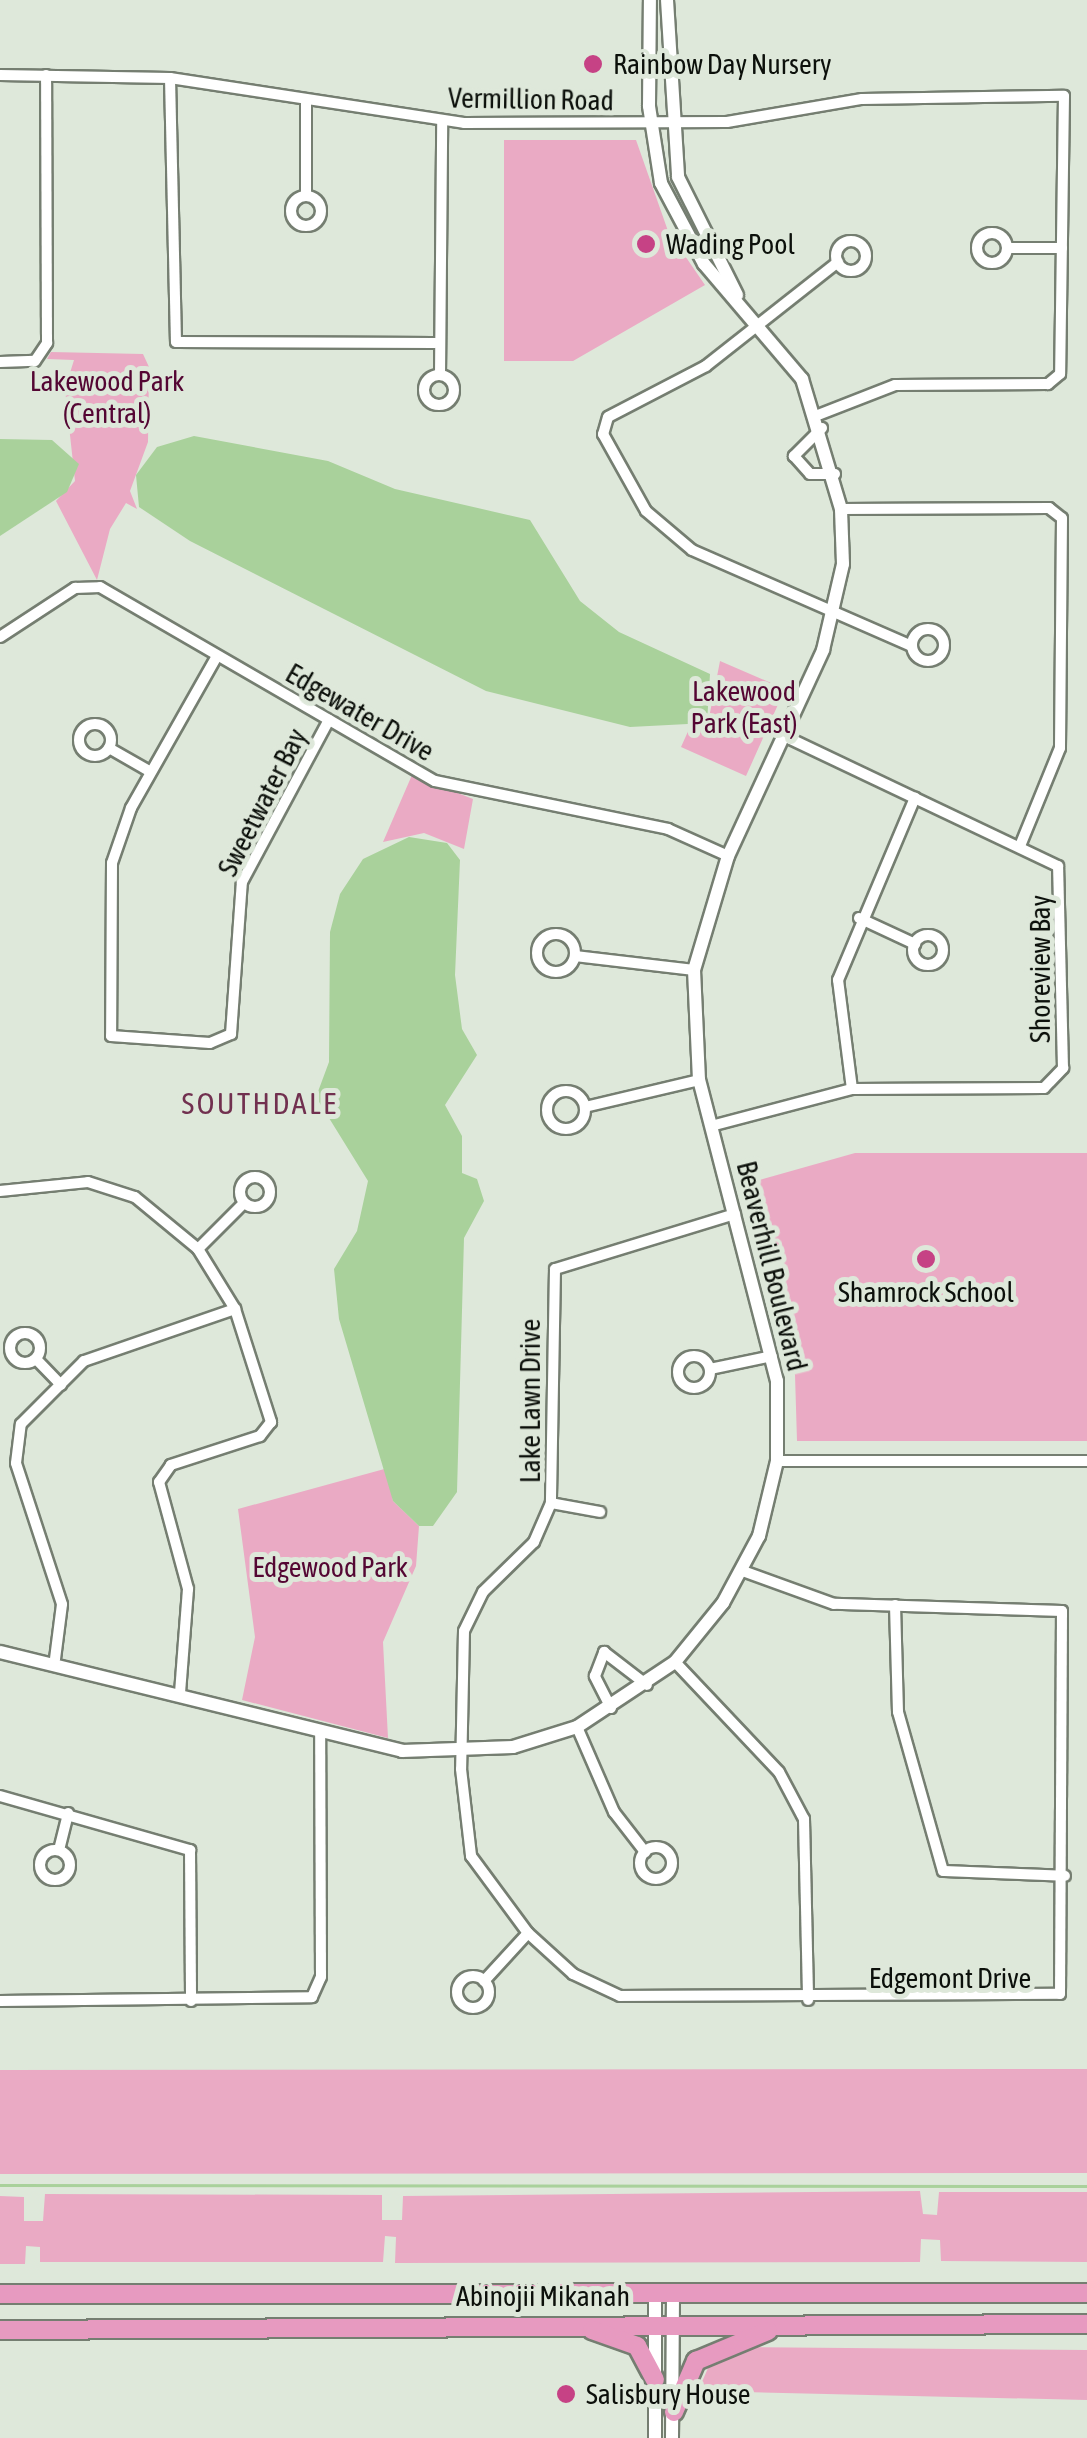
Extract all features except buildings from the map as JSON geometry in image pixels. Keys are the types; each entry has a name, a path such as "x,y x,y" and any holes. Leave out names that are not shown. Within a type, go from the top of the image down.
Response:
{"main road":[{"path":"0,2286 45,2294"},
{"name":"Abinojii Mikanah","path":"0,2294 1087,2292"},
{"path":"572,2324 637,2346 655,2380"},
{"name":"Abinojii Mikanah","path":"0,2330 1087,2324"},
{"path":"674,2412 689,2372 711,2350 793,2325"}],"street":[{"name":"Beaverhill Boulevard","path":"0,1652 55,1660 402,1750 461,1753 578,1727 612,1709 676,1662 744,1572 777,1461 772,1356 699,1080 694,970 728,856 784,736 832,618 841,509 836,474 820,421 760,319 674,217 650,122 650,0"},
{"name":"Beaverhill Boulevard","path":"667,0 668,122 690,210 737,295"},
{"name":"Vermillion Road","path":"0,75 170,78 442,121 668,122 778,118 862,99 1064,96 1062,248"},
{"path":"0,362 35,361 46,344 46,75"},
{"path":"170,78 176,342 435,343"},
{"path":"306,100 306,196"},
{"path":"440,375 435,343 442,121"},
{"path":"836,474 810,474 794,456 820,421 895,385 1055,380 1063,366 1062,248 1007,248"},
{"path":"838,262 760,319 706,366 608,417 602,434 631,490 668,533 832,618 912,646"},
{"path":"841,509 1049,508 1062,518 1060,748 1020,846"},
{"name":"Edgewater Drive","path":"0,637 90,585 451,787 668,829 728,856"},
{"name":"Sweetwater Bay","path":"217,656 121,833 106,892 106,1027 126,1041 224,1040 234,1024 242,882 329,720"},
{"name":"Shoreview Bay","path":"711,1126 852,1089 1044,1088 1060,1079 1063,875 1020,846 784,736"},
{"path":"109,748 151,772"},
{"path":"852,1089 835,1010 859,918 916,798"},
{"path":"859,918 914,944"},
{"path":"575,956 694,970"},
{"path":"584,1107 699,1080"},
{"path":"0,1191 39,1182 109,1186 157,1210 198,1249 236,1309 270,1422 260,1436 171,1465 159,1482 188,1589 180,1693"},
{"path":"198,1249 244,1203"},
{"name":"Lake Lawn Drive","path":"461,1753 464,1631 483,1592 534,1542 551,1503 554,1270 734,1214"},
{"path":"55,1660 62,1604 13,1451 22,1424 60,1384 95,1356 236,1309"},
{"path":"710,1369 772,1356"},
{"path":"36,1359 60,1384"},
{"path":"777,1461 1087,1462"},
{"path":"551,1503 600,1512"},
{"name":"Edgemont Drive","path":"461,1753 471,1856 528,1933 573,1974 620,1996 808,2000 1054,1998 1064,1985 1062,1611 811,1601 744,1572"},
{"path":"895,1604 898,1712 944,1871 1064,1876"},
{"path":"612,1709 595,1676 604,1652 622,1657 647,1685"},
{"path":"676,1662 779,1772 804,1819 808,2000"},
{"path":"578,1727 614,1812 645,1852"},
{"path":"0,2001 304,2001 318,1990 320,1730"},
{"path":"0,1796 68,1812 190,1850 191,2001"},
{"path":"59,1850 68,1812"},
{"path":"484,1981 528,1933"},
{"path":"664,2293 674,2412 672,2438"},
{"path":"655,2438 655,2380 664,2324"}],"green space":[{"path":"504,140 636,140 668,231 705,285 573,361 504,361"},
{"name":"Lakewood Park (Central)","path":"51,352 143,354 149,367 148,442 130,491 137,509 126,503 110,529 97,580 56,501 75,481 65,389 74,360 47,359"},
{"name":"Lakewood Park (East)","path":"720,661 785,689 746,776 681,747 690,727 708,723"},
{"path":"412,775 473,799 464,849 424,833 383,842"},
{"name":"Shamrock School","path":"855,1153 1087,1153 1087,1441 797,1441 795,1375 745,1184"},
{"name":"Edgewood Park","path":"388,1468 393,1501 419,1526 416,1566 383,1642 388,1738 242,1700 255,1637 238,1509"},
{"path":"1087,2069 1087,2173 0,2174 0,2070"},
{"path":"920,2191 923,2214 937,2215 939,2192 1087,2192 1087,2262 941,2261 940,2240 921,2239 920,2262 395,2263 396,2237 385,2236 383,2262 40,2262 40,2247 26,2246 25,2264 0,2264 0,2196 24,2197 24,2221 43,2221 45,2194 382,2195 382,2220 402,2220 403,2196"},
{"path":"740,2347 1087,2350 1087,2400 698,2391 712,2359"}],"shaded area":[{"path":"194,436 328,461 395,489 530,520 580,601 619,632 710,674 707,723 630,727 486,691 190,541 139,507 136,475 157,447"},
{"path":"0,439 52,440 79,464 67,492 0,536"},
{"path":"409,837 447,843 460,860 455,975 462,1029 477,1055 445,1105 462,1136 462,1173 477,1179 484,1201 464,1238 457,1492 433,1526 419,1526 393,1501 339,1319 334,1269 357,1231 368,1181 316,1097 329,1062 330,932 340,894 363,859"}],"waterway":[{"path":"0,2185 1087,2186"}],"place":[{"name":"Rainbow Day Nursery","path":"593,64"},
{"name":"Wading Pool","path":"646,244"},
{"name":"Shamrock School","path":"926,1259"},
{"name":"Salisbury House","path":"566,2394"}],"district":[{"name":"SOUTHDALE","path":"260,1103"}]}
